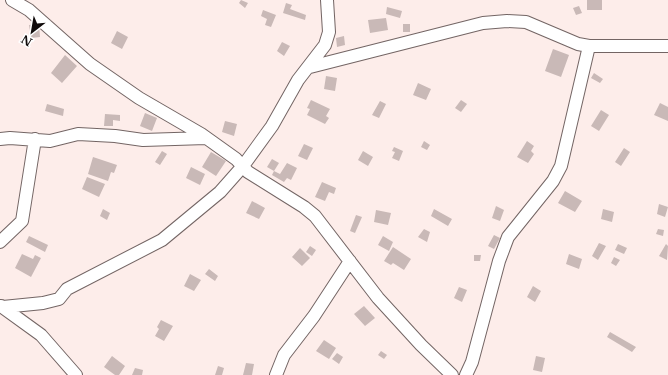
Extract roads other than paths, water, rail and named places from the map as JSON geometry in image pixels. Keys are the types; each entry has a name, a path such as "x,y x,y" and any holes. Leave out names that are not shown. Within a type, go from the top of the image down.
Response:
{"street":[{"path":"12,0 29,10 90,64 139,98 206,138 243,166 248,172 304,207 315,216 384,304 421,345 452,375"},
{"path":"2,306 26,306 59,299 67,289 162,240 220,192 243,166 272,126 298,80 310,67 325,45 329,32 327,0"},
{"path":"310,67 483,23 507,21 526,22 578,44 588,46 668,46"},
{"path":"466,375 472,362 499,260 508,237 553,181 561,166 588,46"},
{"path":"0,139 35,139 50,141 78,134 115,136 143,140 206,138"},
{"path":"0,242 22,221 35,139"},
{"path":"276,375 284,355 319,308 350,261"},
{"path":"2,306 41,335 76,375"}]}
